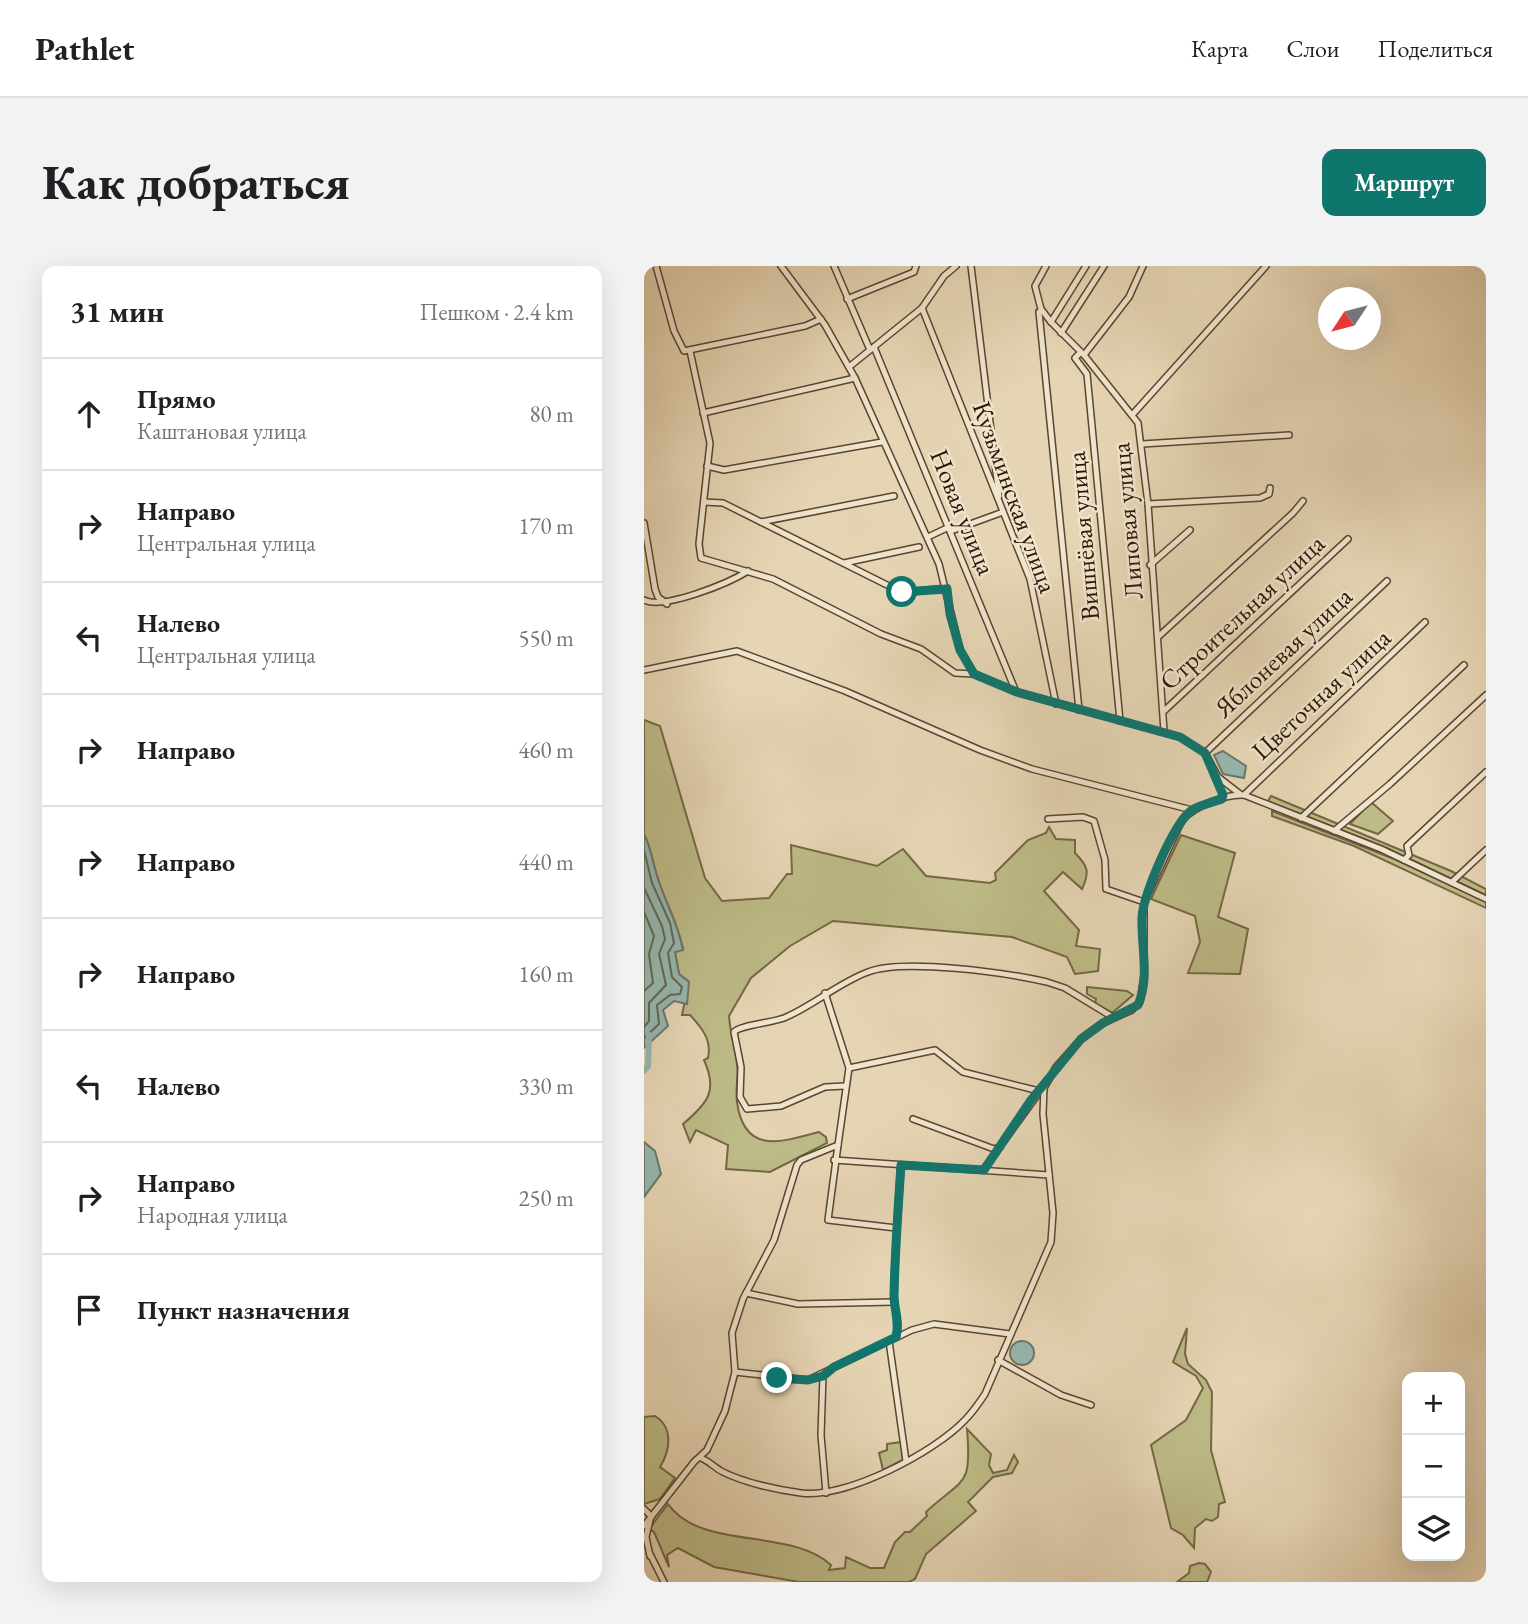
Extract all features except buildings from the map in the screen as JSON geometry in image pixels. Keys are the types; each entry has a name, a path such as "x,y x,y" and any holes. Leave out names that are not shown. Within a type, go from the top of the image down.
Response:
{"street":[{"path":"656,266 674,331 687,351 710,443 701,558 773,579 887,637 921,649 955,673 974,674 1017,692 1056,704 1180,737 1205,753 1218,777 1222,799"},
{"path":"781,266 821,320 855,378 882,442 928,537 947,589 950,614 960,650 974,674"},
{"name":"Новая улица","path":"834,266 950,529 1017,692"},
{"path":"849,367 922,308 944,276 956,266"},
{"path":"971,266 1000,504"},
{"name":"Липовая улица","path":"1046,266 1035,286 1038,301 1051,322 1133,414 1142,444 1164,731"},
{"path":"1051,322 1086,266"},
{"path":"1061,333 1104,266"},
{"path":"1082,354 1129,297 1143,266"},
{"path":"1133,414 1266,266"},
{"path":"847,299 916,268"},
{"name":"Кузьминская улица","path":"922,308 1030,579 1056,704"},
{"path":"1040,312 1079,710"},
{"path":"687,351 805,326 821,320"},
{"name":"Вишнёвая улица","path":"1082,354 1076,358 1087,374 1090,398 1119,721"},
{"path":"703,413 855,378"},
{"path":"1142,444 1289,435"},
{"path":"708,466 723,470 882,442"},
{"path":"1148,504 1260,498 1269,494 1270,488"},
{"path":"761,522 894,496"},
{"path":"1158,637 1303,501"},
{"path":"704,502 723,503 902,592 947,589"},
{"path":"928,537 1003,512"},
{"path":"644,523 655,589 658,597 667,604"},
{"path":"1150,565 1190,530"},
{"name":"Строительная улица","path":"1163,712 1348,539"},
{"path":"844,563 919,547"},
{"path":"644,600 667,604 692,593 727,584 748,571"},
{"name":"Яблоневая улица","path":"1205,753 1387,580"},
{"name":"Цветочная улица","path":"1242,795 1425,622"},
{"path":"644,670 737,651 845,691 980,750 1032,769 1192,810"},
{"path":"1301,818 1464,665"},
{"path":"1334,831 1390,784 1486,695"},
{"path":"1404,860 1409,855 1407,846 1486,772"},
{"path":"1218,777 1242,795 1404,860 1486,898"},
{"path":"984,1170 1056,1068 1081,1039 1136,1007 1143,990 1144,902 1182,820 1192,810 1242,795"},
{"path":"1048,820 1083,817 1094,821 1105,860 1106,889 1144,902"},
{"path":"1452,882 1486,850"},
{"path":"845,1086 825,1087 781,1106 747,1109 740,1097 740,1060 733,1036 735,1030 777,1021 868,971 891,965 918,965 1047,982 1114,1018"},
{"path":"825,993 849,1068 836,1145 828,1220 896,1228"},
{"path":"849,1068 939,1050 963,1072 1042,1090"},
{"path":"701,1458 725,1473 803,1493 826,1493 874,1478 906,1461 964,1422 985,1394 1051,1242 1053,1213 1042,1090"},
{"path":"913,1119 993,1149 1002,1145"},
{"path":"647,1525 694,1462 701,1458 718,1430 734,1370 732,1333 746,1293 774,1240 797,1165 801,1160 836,1145"},
{"path":"834,1160 1049,1175"},
{"path":"896,1337 899,1324 894,1302 896,1228 901,1165"},
{"path":"746,1293 797,1304 894,1302"},
{"path":"899,1324 912,1330"},
{"path":"734,1370 808,1380 823,1376 834,1367 912,1330 938,1324 1010,1334"},
{"path":"889,1341 906,1461"},
{"path":"998,1360 1061,1395 1091,1405"},
{"path":"823,1376 821,1435 826,1493"},
{"path":"644,1509 665,1503"},
{"path":"644,1509 650,1514 646,1537 650,1556"},
{"path":"644,1542 664,1582"}],"shaded area":[{"path":"644,720 660,726 705,878 722,901 769,898 787,874 792,874 791,845 877,866 903,849 926,876 990,883 996,880 995,873 1028,840 1046,833 1049,827 1056,839 1075,840 1075,853 1083,862 1087,874 1082,889 1063,872 1044,891 1079,930 1076,946 1100,949 1098,971 1075,974 1067,957 1012,937 833,921 790,946 751,978 729,1016 737,1069 737,1102 747,1130 766,1141 819,1132 826,1137 827,1143 770,1172 726,1169 728,1145 696,1130 690,1142 683,1124 699,1110 708,1096 710,1080 704,1060 708,1058 709,1046 702,1030 690,1015 682,1015 689,982 679,974 675,952 683,949 644,834"},
{"path":"1271,796 1451,871 1486,889 1486,895 1387,848 1268,801"},
{"path":"1371,802 1393,821 1378,834 1350,824"},
{"path":"1272,811 1394,859 1486,902 1486,908 1354,846 1272,816"},
{"path":"1181,835 1235,853 1218,917 1248,929 1240,974 1188,973 1200,942 1195,916 1151,899"},
{"path":"1087,987 1127,991 1133,995 1112,1013 1095,1004 1096,999 1087,994"},
{"path":"1187,1328 1185,1354 1188,1364 1206,1380 1212,1392 1211,1450 1225,1502 1219,1504 1218,1517 1212,1521 1206,1519 1195,1528 1194,1548 1183,1535 1171,1528 1151,1445 1186,1420 1203,1388 1196,1376 1173,1362"},
{"path":"655,1416 668,1433 668,1447 660,1467 675,1478 660,1499 644,1504 644,1417"},
{"path":"967,1429 991,1454 989,1465 993,1473 1007,1470 1014,1455 1018,1462 1012,1473 993,1477 968,1502 976,1511 926,1554 915,1579 909,1582 799,1582 714,1567 678,1548 667,1555 669,1567 654,1532 649,1529 668,1504 683,1519 702,1528 793,1546 814,1553 831,1565 829,1570 845,1568 846,1557 870,1568 884,1568 895,1542 905,1532 910,1532 927,1516 926,1512 963,1480 968,1462"},
{"path":"902,1442 903,1460 883,1470 879,1453 887,1450 887,1444"},
{"path":"1205,1564 1211,1572 1207,1582 1177,1582 1189,1573 1190,1566"}],"water":[{"path":"1223,751 1246,766 1244,778 1223,774 1214,755"},
{"path":"644,834 681,941 683,950 675,952 679,974 689,982 687,1004 674,1001 663,1010 668,1026 644,1048"},
{"path":"644,1142 655,1151 661,1174 644,1197"},
{"path":"1022,1341 1031,1344 1034,1353 1031,1362 1022,1365 1013,1362 1010,1353 1013,1344"}],"waterway":[{"path":"644,1071 648,1066 649,1035"}],"route":[{"path":"777,1378 808,1380 823,1376 834,1367 896,1337 899,1324 894,1302 896,1228 901,1165 984,1170 1031,1100 1044,1088 1056,1068 1081,1039 1091,1030 1138,1005 1143,990 1142,916 1146,894 1182,820 1192,810 1222,799 1223,795 1218,777 1205,753 1180,737 1056,704 1017,692 974,674 960,650 947,601 947,589 902,592"}]}
